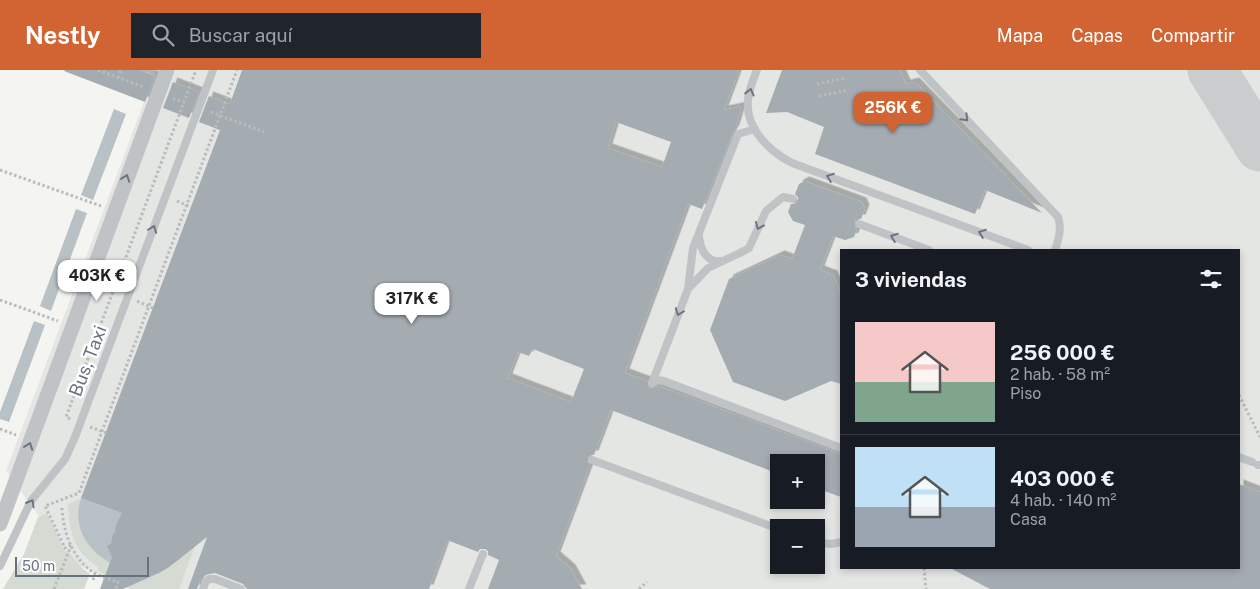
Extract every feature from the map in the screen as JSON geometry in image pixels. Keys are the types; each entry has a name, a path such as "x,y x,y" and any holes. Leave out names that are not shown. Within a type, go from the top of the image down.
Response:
{"street":[{"path":"0,524 167,70"}],"lane":[{"name":"Bus, Taxi","path":"0,566 31,501 64,459 72,443 213,70"},
{"path":"757,70 747,102 755,129 764,143 776,154 792,162 1025,249"},
{"path":"920,70 1058,217 1061,224 1055,249"},
{"path":"755,129 738,134 693,248 688,289 652,383 658,380 664,381 840,448"},
{"path":"688,289 703,272 713,265 749,248 768,208 783,197 793,199"},
{"path":"859,224 926,249"},
{"path":"699,232 702,251 712,260 717,262 723,261"},
{"path":"1240,457 1257,464"},
{"path":"592,460 770,526"},
{"path":"825,543 840,542"},
{"path":"469,589 484,554"},
{"path":"202,589 209,579 215,579 241,589"}],"path":[{"path":"98,70 146,88"},
{"path":"118,78 121,70"},
{"path":"66,417 196,70"},
{"path":"71,545 64,548 46,506 79,493 237,70"},
{"path":"817,84 845,78"},
{"path":"819,96 848,90"},
{"path":"164,95 192,105"},
{"path":"211,112 264,132"},
{"path":"0,170 103,207"},
{"path":"0,300 58,321"},
{"path":"1240,397 1260,437"},
{"path":"0,429 18,436"},
{"path":"62,508 65,528 71,545 80,560 95,573 118,582 116,589"},
{"path":"54,589 71,545"},
{"path":"924,569 926,589"},
{"path":"93,580 95,573"},
{"path":"640,589 647,582"}],"shaded area":[{"path":"156,70 1260,70 1260,589 135,589 34,547 43,522 6,471"},
{"path":"114,109 126,114 93,200 81,195"},
{"path":"76,209 87,213 51,311 40,306"},
{"path":"34,321 45,325 9,422 0,419 0,412"},
{"path":"81,498 79,517 81,527 89,544 102,558 110,563 105,575 83,554 74,540 68,504"},
{"path":"81,498 128,515 116,525 117,529 122,531 112,536 114,552 110,563 94,551 83,536 78,518"},
{"path":"47,513 65,552 68,551 82,568 90,574 84,589 3,589 24,554 38,517"},
{"path":"197,541 179,589 130,589 122,586 168,569"}],"building":[{"path":"65,70 140,70 155,76 145,102"},
{"path":"242,70 739,70 724,110 742,106 735,129 702,209 688,204 625,373 647,381 647,386 650,388 659,386 840,454 840,497 825,491 825,454 770,454 770,471 611,410 594,455 587,458 590,465 556,556 571,569 582,589 488,589 499,560 488,555 488,551 485,549 480,549 478,552 447,540 429,589 247,589 243,584 215,573 205,575 197,589 188,589 207,537 159,573 123,589 100,589 112,557 107,546 112,543 112,536 122,513 81,498 220,130 199,122 209,96 230,104","holes":["616,122 671,142 662,167 608,148","533,349 584,369 571,402 508,378 518,352 529,356"]},
{"path":"782,70 900,70 906,84 915,82 1042,213 985,190 975,214 815,154 824,127 787,112 766,113"},
{"path":"173,82 199,92 189,118 163,108"},
{"path":"805,181 862,202 865,209 861,219 856,219 854,223 854,227 857,229 854,237 845,240 833,236 820,270 833,275 840,292 840,384 831,381 785,401 733,382 710,330 729,279 780,255 792,259 805,225 793,221 788,212 791,204 795,204 798,201 798,197 795,194 799,184"},
{"path":"1240,484 1260,492 1260,589 990,589 952,569 1240,569"}],"taxiway":[{"path":"1212,70 1260,147"}]}
